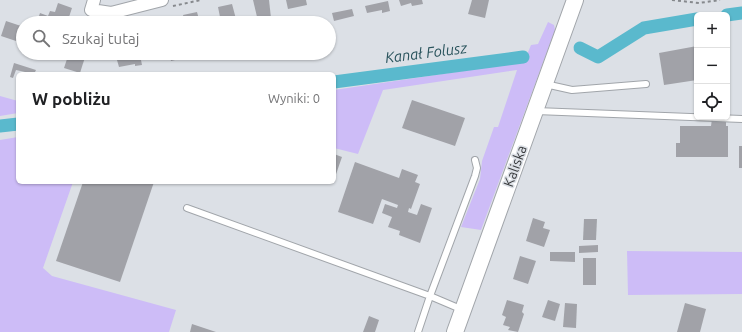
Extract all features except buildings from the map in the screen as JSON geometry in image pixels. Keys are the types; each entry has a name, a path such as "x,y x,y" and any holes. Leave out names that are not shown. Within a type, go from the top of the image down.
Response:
{"main road":[{"name":"Kaliska","path":"455,332 575,0"}],"street":[{"path":"93,5 111,13 162,0"}],"lane":[{"path":"544,84 572,90 646,84"},
{"path":"535,111 742,119"},
{"path":"418,332 475,176 477,168 475,160"},
{"path":"187,208 430,296 463,310"}],"path":[{"path":"672,0 698,3 720,0"}],"shaded area":[{"path":"548,22 554,25 555,30 481,230 461,227 480,179 482,161 494,127 498,127 517,70 383,90 358,154 336,148 336,90 524,62 531,45 538,44"},
{"path":"0,96 16,100 16,113 0,116"},
{"path":"16,137 16,184 72,184 43,268 52,276 176,310 169,332 0,332 0,140"},
{"path":"627,251 742,252 742,294 628,295"}],"waterway":[{"name":"Kanał Folusz","path":"730,15 742,13"},
{"name":"Kanał Folusz","path":"580,48 598,57 644,28 694,20"},
{"name":"Kanał Folusz","path":"336,82 523,57"},
{"name":"Kanał Folusz","path":"0,126 16,124"}]}
